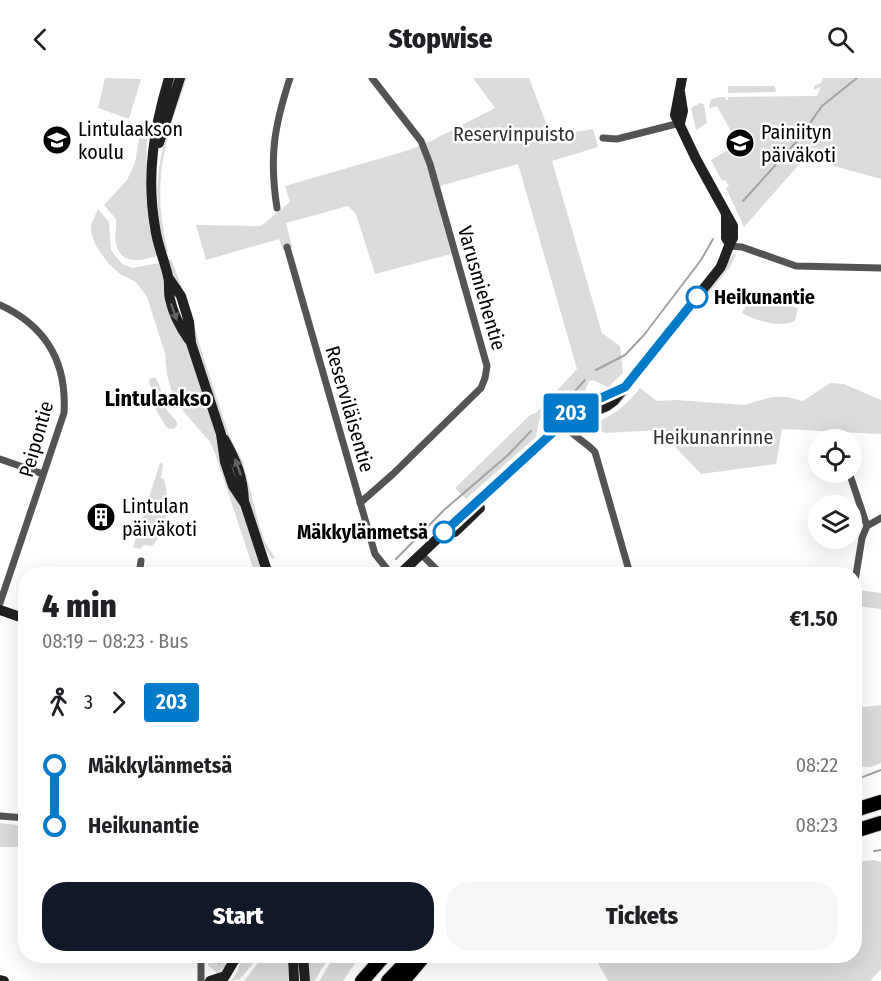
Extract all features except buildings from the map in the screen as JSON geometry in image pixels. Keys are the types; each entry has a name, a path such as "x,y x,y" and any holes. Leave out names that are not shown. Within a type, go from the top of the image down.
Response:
{"highway":[{"path":"862,808 881,802"},
{"path":"862,829 881,823"},
{"path":"362,981 378,963"},
{"path":"388,981 405,963"},
{"path":"404,981 418,963"}],"street":[{"path":"169,78 152,147 154,227 168,277 170,298 179,325 191,343 221,434 233,486 245,504 266,567"},
{"path":"153,160 180,78"},
{"path":"277,208 272,155 275,128 290,78"},
{"name":"Varusmiehentie","path":"360,503 393,474 480,388 487,372 486,359 430,164 421,141 372,78"},
{"path":"414,567 469,519 502,480 562,424 572,411 625,387 720,268 729,244 734,238 734,231 687,141 675,111 682,78"},
{"path":"603,138 617,139 680,123"},
{"path":"729,244 742,246 796,266 881,268"},
{"name":"Reserviläisentie","path":"287,247 375,554 385,567"},
{"name":"Peipontie","path":"0,305 15,312 45,338 58,364 65,393 64,413 0,603"},
{"path":"562,424 578,440 595,452 628,567"},
{"path":"0,459 43,474"},
{"path":"853,483 867,526"},
{"path":"857,567 862,538 867,526 881,519"},
{"path":"410,567 424,557"},
{"path":"424,557 434,567"},
{"path":"140,567 141,561"},
{"path":"0,610 18,616"},
{"path":"0,816 18,817"},
{"path":"201,963 201,981"},
{"path":"210,981 223,979 233,963"},
{"path":"294,981 297,963"},
{"path":"300,963 305,981"}],"green space":[{"path":"105,78 141,79 129,119 98,108"},
{"path":"183,78 187,78 166,143 162,164 161,205 168,252 165,253 158,206 160,164 169,123"},
{"name":"Reservinpuisto","path":"473,78 529,78 551,136 593,129 598,147 552,161 602,333 620,346 623,373 608,387 593,380 589,381 584,394 562,410 545,414 539,421 536,437 466,499 455,488 530,415 536,413 577,369 518,164 443,185 435,193 451,254 375,274 356,214 348,206 286,223 292,247 283,250 279,239 206,260 196,225 261,226 290,202 285,186 406,151 429,142 495,108"},
{"path":"823,78 881,78 881,179 834,166 810,152 744,227 726,188 729,186 725,180 722,181 711,160 738,144 717,106 709,108 711,100 721,97 728,100 728,97 817,96 821,87 814,90 814,86 821,83"},
{"path":"728,86 775,86 776,92 728,93"},
{"path":"700,103 704,104 707,123 696,130 691,108"},
{"path":"141,126 147,128 146,200 157,256 132,260 119,251 115,241 116,219 104,205 127,180 135,163"},
{"path":"98,209 109,222 111,250 122,264 132,268 159,263 261,567 253,567 210,442 184,412 173,395 167,375 165,353 147,297 136,282 120,274 108,263 96,246 91,225"},
{"path":"733,254 736,255 730,267 623,400 610,411 590,419 589,416 601,411 724,270"},
{"path":"171,259 192,313 197,337 229,435 243,462 265,542 275,558 272,559 265,548 168,260"},
{"path":"766,296 798,308 795,321 782,324 768,323 742,313 750,299 761,305"},
{"path":"156,378 167,405 166,409 177,422 174,429 167,428 155,408 149,380"},
{"name":"Heikunanrinne","path":"830,383 844,384 881,400 881,434 862,433 862,429 782,429 776,464 701,474 659,430 605,433 589,425 618,411 640,388 657,401 676,400 744,405 772,397 788,397 803,401"},
{"path":"160,463 163,464 161,478 164,479 167,496 164,523 152,546 144,545 140,549 133,547"},
{"path":"862,591 881,593 881,609 862,607"},
{"path":"881,705 881,763 871,767 862,766 862,707"},
{"path":"0,823 18,825 18,847 0,847"},
{"path":"862,861 881,862 881,969 870,981 608,981 598,963 862,963"},
{"path":"208,963 228,963 217,973"},
{"path":"240,963 254,963 240,979 231,981"},
{"path":"258,963 288,963 288,981 244,981"},
{"path":"307,963 326,963 315,981 309,981"},
{"path":"331,963 355,963 343,981 319,981"}],"waterway":[{"path":"743,201 798,140 822,106 857,78"},
{"path":"596,370 625,355 644,335 701,260 713,239"},
{"path":"568,399 585,380"},
{"path":"396,559 444,510 508,455 531,431"},
{"path":"862,777 881,770"},
{"path":"874,851 881,850"}],"bus line":[{"name":"203","path":"444,532 562,424 572,411 625,387 697,297"}],"place":[{"name":"Lintulaakson koulu","path":"57,140"},
{"name":"Painiityn päiväkoti","path":"740,143"},
{"name":"Heikunantie","path":"697,297"},
{"name":"Lintulan päiväkoti","path":"101,517"},
{"name":"Mäkkylänmetsä","path":"444,532"}],"district":[{"name":"Lintulaakso","path":"158,398"}]}
